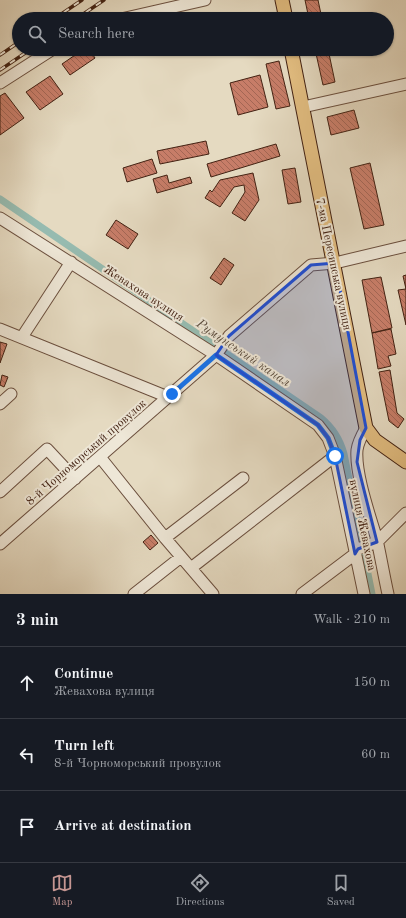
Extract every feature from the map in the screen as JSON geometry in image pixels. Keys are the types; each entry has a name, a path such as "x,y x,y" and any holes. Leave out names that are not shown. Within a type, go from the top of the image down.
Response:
{"main road":[{"path":"282,0 285,12"},
{"name":"7-ма Пересипська вулиця","path":"293,56 318,189 335,263 366,428"},
{"path":"366,428 375,440 406,462"}],"street":[{"path":"151,12 205,0"},
{"path":"0,83 41,56"},
{"path":"303,107 406,84"},
{"name":"Жевахова вулиця","path":"0,218 216,355 318,425 328,438"},
{"name":"8-й Чорноморський провулок","path":"0,544 216,355 230,336 311,265 335,263 406,246"},
{"path":"22,337 71,262"},
{"path":"0,329 168,397"},
{"path":"0,404 12,394"},
{"path":"366,428 358,445 357,462 388,594"},
{"name":"вулиця Жевахова","path":"328,438 335,456 357,552 364,594"},
{"path":"0,492 47,449 75,479"},
{"path":"191,568 335,456"},
{"path":"100,457 212,594"},
{"path":"165,538 243,478"},
{"path":"302,594 357,552 376,542 406,512"},
{"path":"134,594 181,557"}],"highlighted area":[{"path":"335,263 366,428 360,440 357,462 377,542 358,549 355,554 335,456 328,438 318,425 216,355 229,336 311,265"}],"building":[{"path":"305,0 318,0 321,12 308,12"},
{"path":"74,56 94,56 95,58 70,75 62,64"},
{"path":"317,56 329,56 335,82 323,85"},
{"path":"279,61 290,106 276,109 266,64"},
{"path":"260,75 268,107 238,115 230,83"},
{"path":"50,76 63,94 40,110 26,92"},
{"path":"5,93 24,118 0,135 0,96"},
{"path":"354,110 359,128 331,135 327,117"},
{"path":"206,141 209,154 160,164 157,151"},
{"path":"276,144 280,156 211,177 207,164"},
{"path":"152,159 157,173 127,182 123,168"},
{"path":"370,163 384,225 364,229 350,168"},
{"path":"295,168 301,202 288,204 282,170"},
{"path":"253,173 259,200 245,221 232,213 245,192 244,185 234,187 220,207 205,198 210,190 212,192 220,180"},
{"path":"167,175 169,183 190,177 192,183 157,193 153,179"},
{"path":"116,220 138,234 128,249 106,235"},
{"path":"224,258 234,265 221,285 210,278"},
{"path":"406,275 406,289 403,276"},
{"path":"381,277 392,328 372,333 362,280"},
{"path":"406,289 406,325 398,290"},
{"path":"391,329 396,354 388,356 391,366 378,369 372,333"},
{"path":"0,342 7,344 0,363"},
{"path":"390,370 397,413 404,419 398,428 389,421 379,372"},
{"path":"2,375 8,377 4,387 0,385"},
{"path":"151,535 158,543 150,550 143,542"}],"waterway":[{"name":"Румунський канал","path":"0,199 321,418 329,426 336,434 344,454 372,594"}],"railway":[{"path":"64,12 82,0"},
{"path":"86,12 104,0"},
{"path":"0,55 12,47"},
{"path":"0,70 21,56"}],"route":[{"path":"172,394 216,355 318,425 328,438 335,456"}]}
